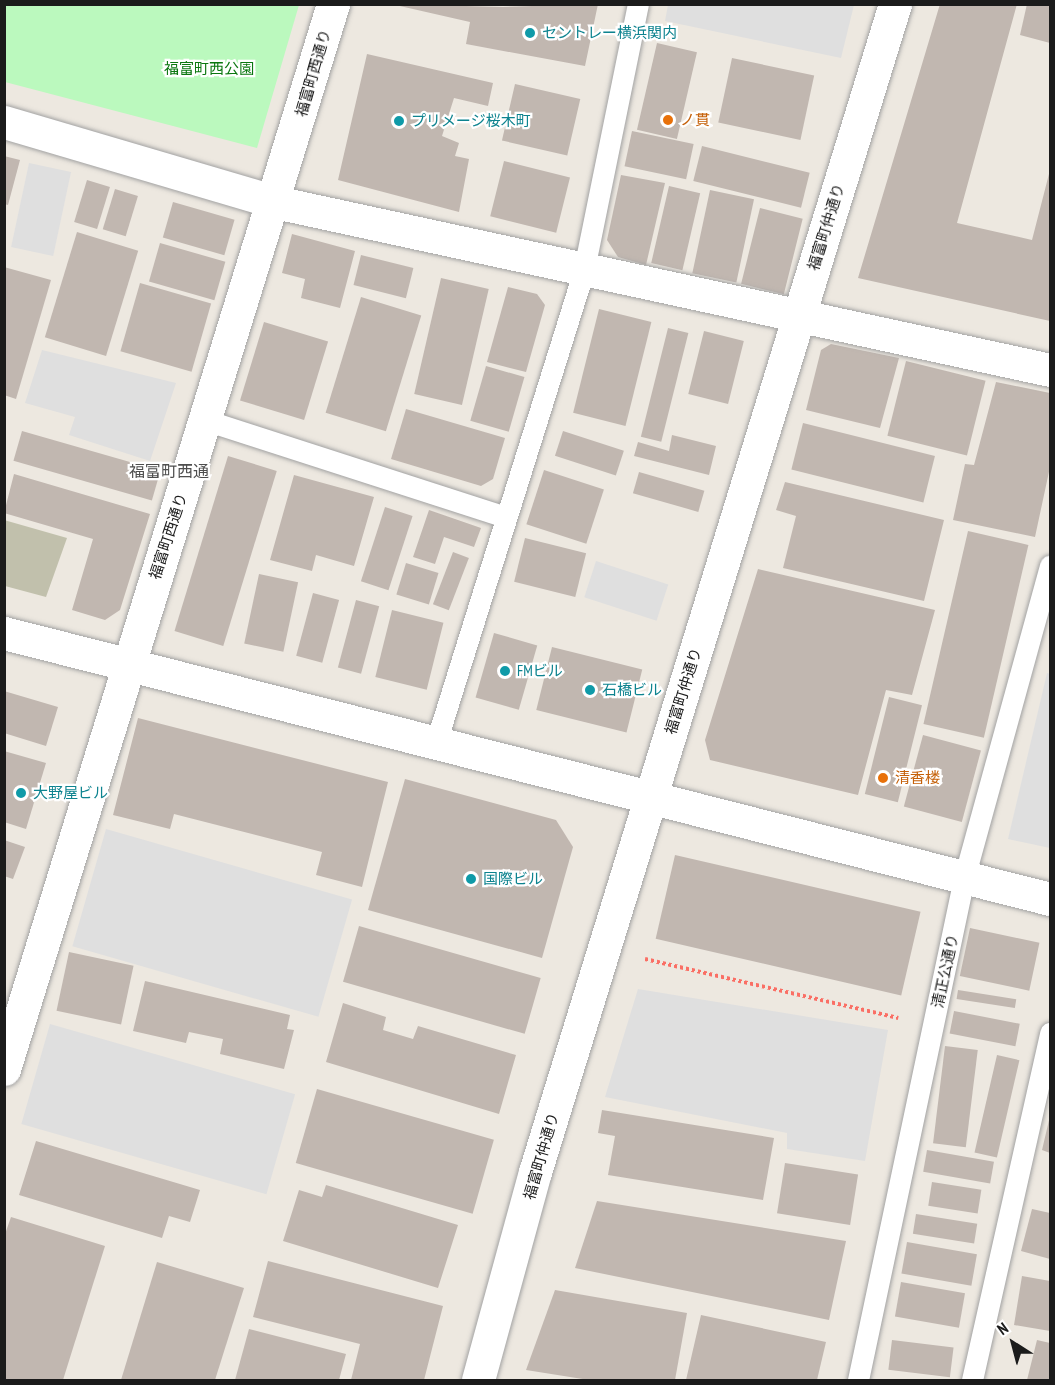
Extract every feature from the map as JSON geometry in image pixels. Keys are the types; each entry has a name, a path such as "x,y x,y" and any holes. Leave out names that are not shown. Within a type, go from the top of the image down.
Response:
{"street":[{"name":"福富町西通り","path":"4,1069 128,664 275,202 333,4"},
{"name":"福富町仲通り","path":"478,1380 603,950 895,4"},
{"path":"4,122 275,202 1050,370"},
{"path":"4,633 437,739 649,800 1050,899"}],"lane":[{"path":"437,739 584,269 638,4"},
{"path":"205,420 506,517"},
{"name":"清正公通り","path":"858,1380 964,878 1050,566"},
{"path":"972,1380 1050,1033"}],"path":[{"path":"603,950 933,1026"}],"shaded area":[{"path":"668,4 854,5 841,58 665,21"},
{"path":"29,163 71,172 53,256 11,247"},
{"path":"42,350 176,383 150,461 69,435 75,417 25,403"},
{"path":"4,520 67,538 46,597 5,586"},
{"path":"596,561 668,584 657,621 584,597"},
{"path":"1047,673 1050,674 1050,848 1008,839"},
{"path":"106,829 352,900 318,1017 72,946"},
{"path":"638,989 888,1030 865,1161 787,1149 787,1133 605,1097"},
{"path":"50,1024 295,1094 266,1194 21,1124"}],"green space":[{"name":"福富町西公園","path":"4,5 299,5 257,148 5,82"}],"building":[{"name":"セントレー横浜関内","path":"391,4 503,7 598,4 585,66 466,44 470,22"},
{"path":"940,4 1017,4 957,223 1032,240 1050,170 1050,321 858,278"},
{"path":"1027,4 1050,4 1050,43 1020,35"},
{"path":"657,43 697,52 677,139 637,130"},
{"name":"プリメージ桜木町","path":"367,54 493,83 488,106 454,98 442,136 459,143 455,156 469,159 459,212 338,180"},
{"path":"732,58 814,75 800,140 718,123"},
{"path":"515,84 580,99 567,156 502,141"},
{"path":"632,131 694,144 686,179 625,166"},
{"path":"702,146 810,173 801,208 693,181"},
{"path":"4,156 20,160 8,205 4,204"},
{"path":"504,161 570,177 556,233 490,216"},
{"path":"621,175 665,183 646,265 618,257 607,240"},
{"path":"87,180 110,187 97,229 74,222"},
{"path":"669,186 700,193 682,270 651,263"},
{"path":"115,189 138,196 126,236 103,229"},
{"path":"710,190 754,199 736,282 692,273"},
{"path":"173,202 235,220 224,255 163,238"},
{"path":"760,208 803,219 784,294 741,284"},
{"path":"77,232 138,251 106,356 45,337"},
{"path":"292,234 355,251 340,308 301,298 305,279 282,273"},
{"path":"160,243 225,262 214,300 149,281"},
{"path":"361,255 413,268 406,298 354,285"},
{"path":"4,267 51,280 16,399 4,395"},
{"path":"441,278 489,289 462,405 414,394"},
{"path":"140,283 211,303 192,372 120,351"},
{"path":"508,287 537,294 545,305 526,372 487,362"},
{"path":"361,297 421,315 386,431 326,413"},
{"path":"599,309 651,322 626,426 573,413"},
{"path":"264,322 328,342 304,420 240,400"},
{"path":"668,328 688,333 661,442 641,437"},
{"path":"704,331 744,341 728,404 688,394"},
{"path":"831,344 899,358 880,428 806,410 821,350"},
{"path":"906,361 986,381 967,456 887,436"},
{"path":"486,366 524,377 509,432 470,421"},
{"path":"996,382 1050,393 1050,467 1035,537 953,520 965,464 974,465"},
{"path":"406,409 505,438 493,479 481,486 391,459"},
{"path":"803,423 935,456 923,502 791,470"},
{"path":"22,431 160,471 152,500 13,461"},
{"path":"563,431 624,451 616,476 555,456"},
{"path":"672,435 716,446 709,475 634,456 638,442 669,451"},
{"path":"228,456 277,471 223,646 174,631"},
{"path":"544,470 604,489 586,544 526,524"},
{"path":"639,472 704,491 698,512 633,493"},
{"path":"14,474 150,514 120,610 105,620 72,610 93,539 4,513"},
{"path":"294,475 374,497 354,566 316,555 312,571 270,560"},
{"path":"785,482 944,520 924,601 783,568 796,516 776,510"},
{"path":"385,507 413,516 388,590 361,581"},
{"path":"429,510 481,528 474,547 444,537 435,564 413,557"},
{"path":"968,531 1028,545 984,738 923,724"},
{"path":"525,538 586,553 575,597 514,582"},
{"path":"453,552 469,558 449,610 433,604"},
{"path":"406,563 439,573 429,604 396,595"},
{"path":"758,569 935,610 912,695 886,690 858,795 710,760 705,740"},
{"path":"259,574 298,582 283,652 244,643"},
{"path":"313,593 339,600 322,663 296,656"},
{"path":"356,600 379,606 361,674 338,668"},
{"path":"392,610 443,623 427,690 375,677"},
{"name":"FMビル","path":"494,633 537,645 519,710 476,697"},
{"name":"石橋ビル","path":"552,647 642,669 627,733 536,710"},
{"path":"4,691 58,707 46,746 4,733"},
{"path":"889,697 922,705 898,802 865,794"},
{"path":"138,718 388,782 362,887 316,875 322,852 174,814 170,829 113,815"},
{"path":"923,735 981,751 962,822 904,806"},
{"name":"大野屋ビル","path":"4,751 46,763 26,829 4,822"},
{"name":"国際ビル","path":"405,779 556,820 573,847 542,958 368,910"},
{"path":"4,840 25,847 13,879 4,876"},
{"path":"675,855 921,912 901,995 656,939"},
{"path":"359,926 541,978 525,1034 343,982"},
{"path":"970,928 1039,943 1029,991 960,976"},
{"path":"69,952 134,966 121,1024 57,1011"},
{"path":"145,981 290,1015 287,1029 294,1030 284,1069 220,1054 223,1039 189,1032 186,1043 133,1031"},
{"path":"958,990 1016,999 1015,1008 957,999"},
{"path":"343,1003 386,1017 383,1030 413,1039 418,1026 516,1055 499,1114 326,1062"},
{"path":"954,1011 1020,1024 1015,1046 950,1034"},
{"path":"945,1046 978,1050 966,1147 933,1143"},
{"path":"997,1055 1019,1060 997,1158 975,1152"},
{"path":"317,1089 494,1140 473,1214 296,1163"},
{"path":"602,1110 774,1138 763,1200 608,1175 615,1136 598,1133"},
{"path":"1050,1116 1050,1153 1042,1150"},
{"path":"36,1141 200,1190 190,1222 169,1216 162,1238 19,1195"},
{"path":"927,1150 994,1162 990,1183 923,1172"},
{"path":"785,1163 858,1175 850,1225 777,1213"},
{"path":"932,1182 981,1190 978,1214 928,1206"},
{"path":"326,1185 458,1225 438,1288 283,1241 299,1190 322,1197"},
{"path":"597,1201 846,1241 829,1320 575,1268"},
{"path":"1032,1209 1050,1213 1050,1259 1021,1251"},
{"path":"916,1214 977,1224 974,1243 913,1234"},
{"path":"11,1217 105,1246 63,1380 4,1380 4,1237"},
{"path":"907,1242 977,1254 971,1286 901,1274"},
{"path":"268,1261 443,1306 424,1380 351,1380 360,1344 253,1317"},
{"path":"157,1262 244,1288 215,1380 121,1380"},
{"path":"1022,1276 1050,1281 1050,1331 1014,1325"},
{"path":"901,1282 965,1293 959,1328 895,1316"},
{"path":"555,1290 687,1313 675,1380 589,1380 526,1370"},
{"path":"701,1315 826,1342 817,1380 686,1380"},
{"path":"249,1329 346,1354 339,1380 235,1380"},
{"path":"892,1340 954,1348 950,1377 888,1370"},
{"path":"1037,1340 1050,1343 1050,1380 1027,1380"}],"place":[{"name":"セントレー横浜関内","path":"530,33"},
{"name":"ノ貫","path":"668,120"},
{"name":"プリメージ桜木町","path":"399,121"},
{"name":"FMビル","path":"505,671"},
{"name":"石橋ビル","path":"590,690"},
{"name":"清香楼","path":"883,778"},
{"name":"大野屋ビル","path":"21,793"},
{"name":"国際ビル","path":"471,879"}],"district":[{"name":"福富町西通","path":"169,471"}]}
